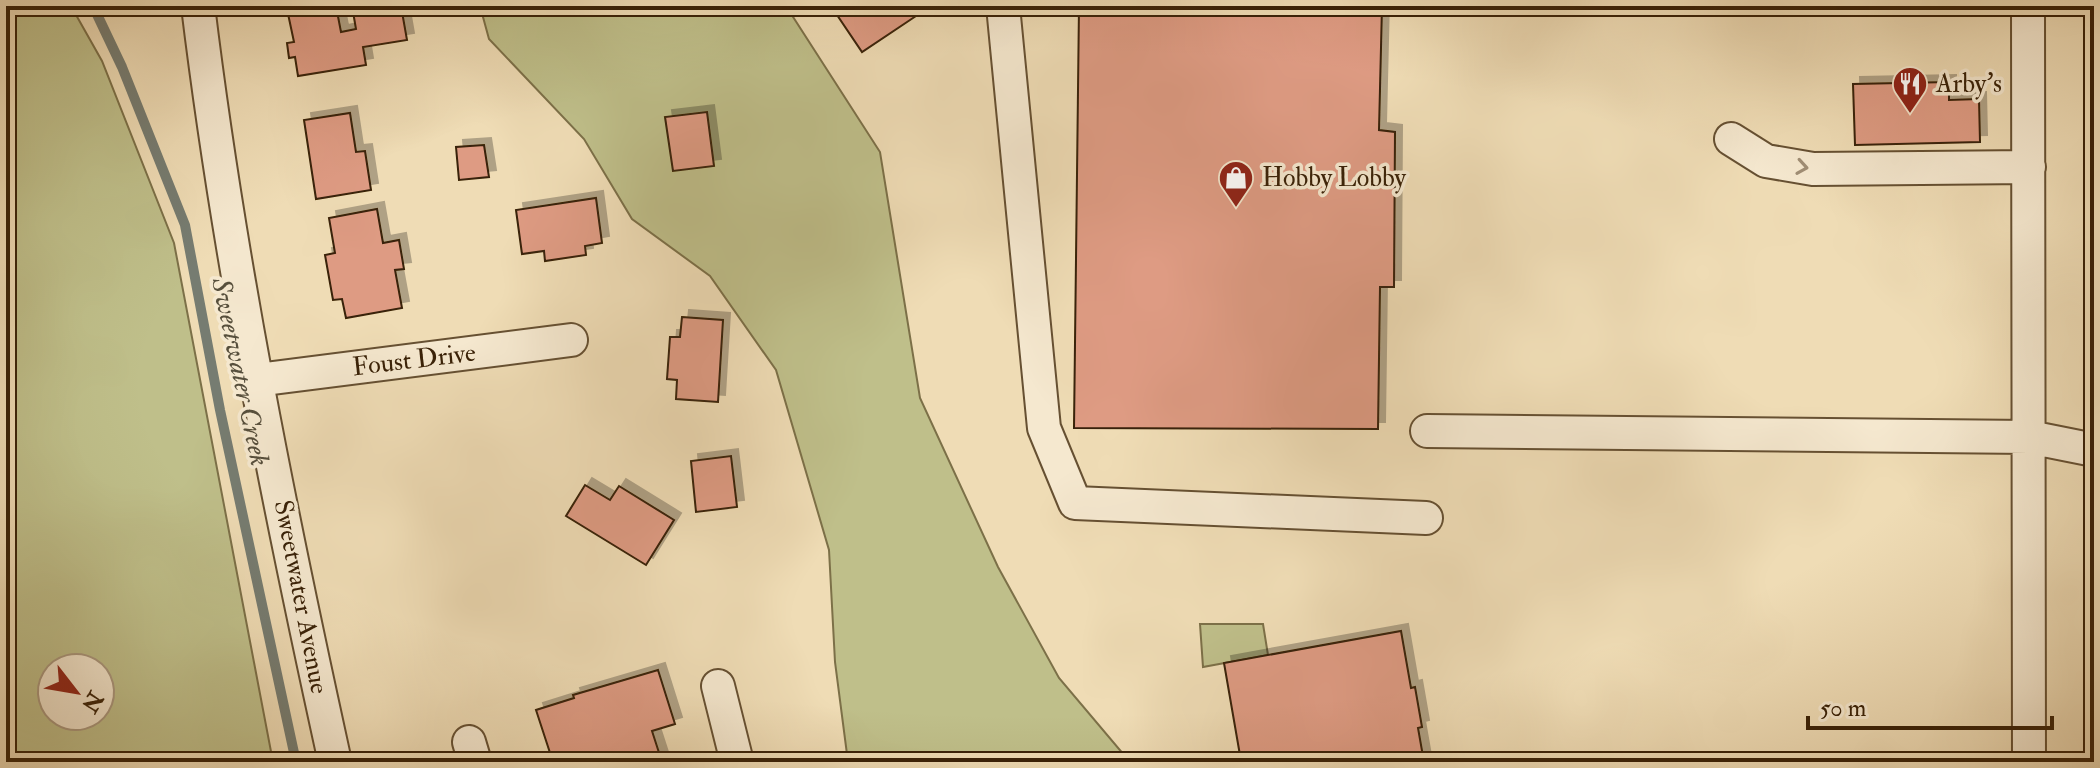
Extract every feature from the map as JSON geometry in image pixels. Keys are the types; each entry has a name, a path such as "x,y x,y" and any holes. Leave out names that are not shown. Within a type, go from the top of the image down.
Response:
{"street":[{"name":"Sweetwater Avenue","path":"198,6 219,158 257,380 335,762"},
{"path":"1003,6 1044,428 1075,503 1426,518"},
{"path":"2028,6 2029,762"},
{"path":"1731,139 1766,161 1813,169 2029,167"},
{"name":"Foust Drive","path":"257,380 571,340"},
{"path":"1427,431 2029,437 2094,450"},
{"path":"718,686 737,762"}],"green space":[{"path":"6,6 71,6 102,61 174,243 273,762 6,762"},
{"path":"480,6 786,6 880,152 920,398 998,567 1059,678 1130,762 848,762 835,662 829,550 776,370 710,276 632,219 584,139 489,39"},
{"path":"1200,624 1263,624 1268,655 1203,667"}],"building":[{"path":"336,6 341,32 356,29 352,6 401,6 407,40 363,47 366,65 298,76 295,57 289,58 287,43 294,42 287,9"},
{"path":"831,6 919,6 922,12 862,52"},
{"name":"Hobby Lobby","path":"1079,6 1382,6 1379,130 1395,132 1394,287 1380,287 1378,429 1074,428"},
{"path":"1949,82 1949,100 1979,99 1980,142 1855,145 1853,84"},
{"path":"707,112 714,166 673,171 665,117"},
{"path":"350,113 356,152 365,151 371,190 316,199 304,120"},
{"path":"484,145 489,177 459,180 456,147"},
{"path":"596,198 602,243 585,246 586,255 545,261 544,251 522,254 516,210"},
{"path":"377,209 383,243 399,240 404,269 395,270 402,308 346,318 342,299 333,300 325,255 335,253 329,218"},
{"path":"682,317 723,320 718,402 676,399 677,380 667,379 670,337 680,337"},
{"path":"731,456 737,507 696,512 691,461"},
{"path":"585,485 610,500 619,486 674,520 646,565 566,516"},
{"path":"1401,631 1411,688 1415,687 1424,762 1233,762 1241,761 1224,663"},
{"path":"658,670 675,724 652,731 662,762 553,762 536,710 574,698 573,695"}],"waterway":[{"name":"Sweetwater Creek","path":"93,6 122,67 185,225 220,410 296,762"}],"place":[{"name":"Arby's","path":"1910,115"},
{"name":"Hobby Lobby","path":"1236,209"}]}
